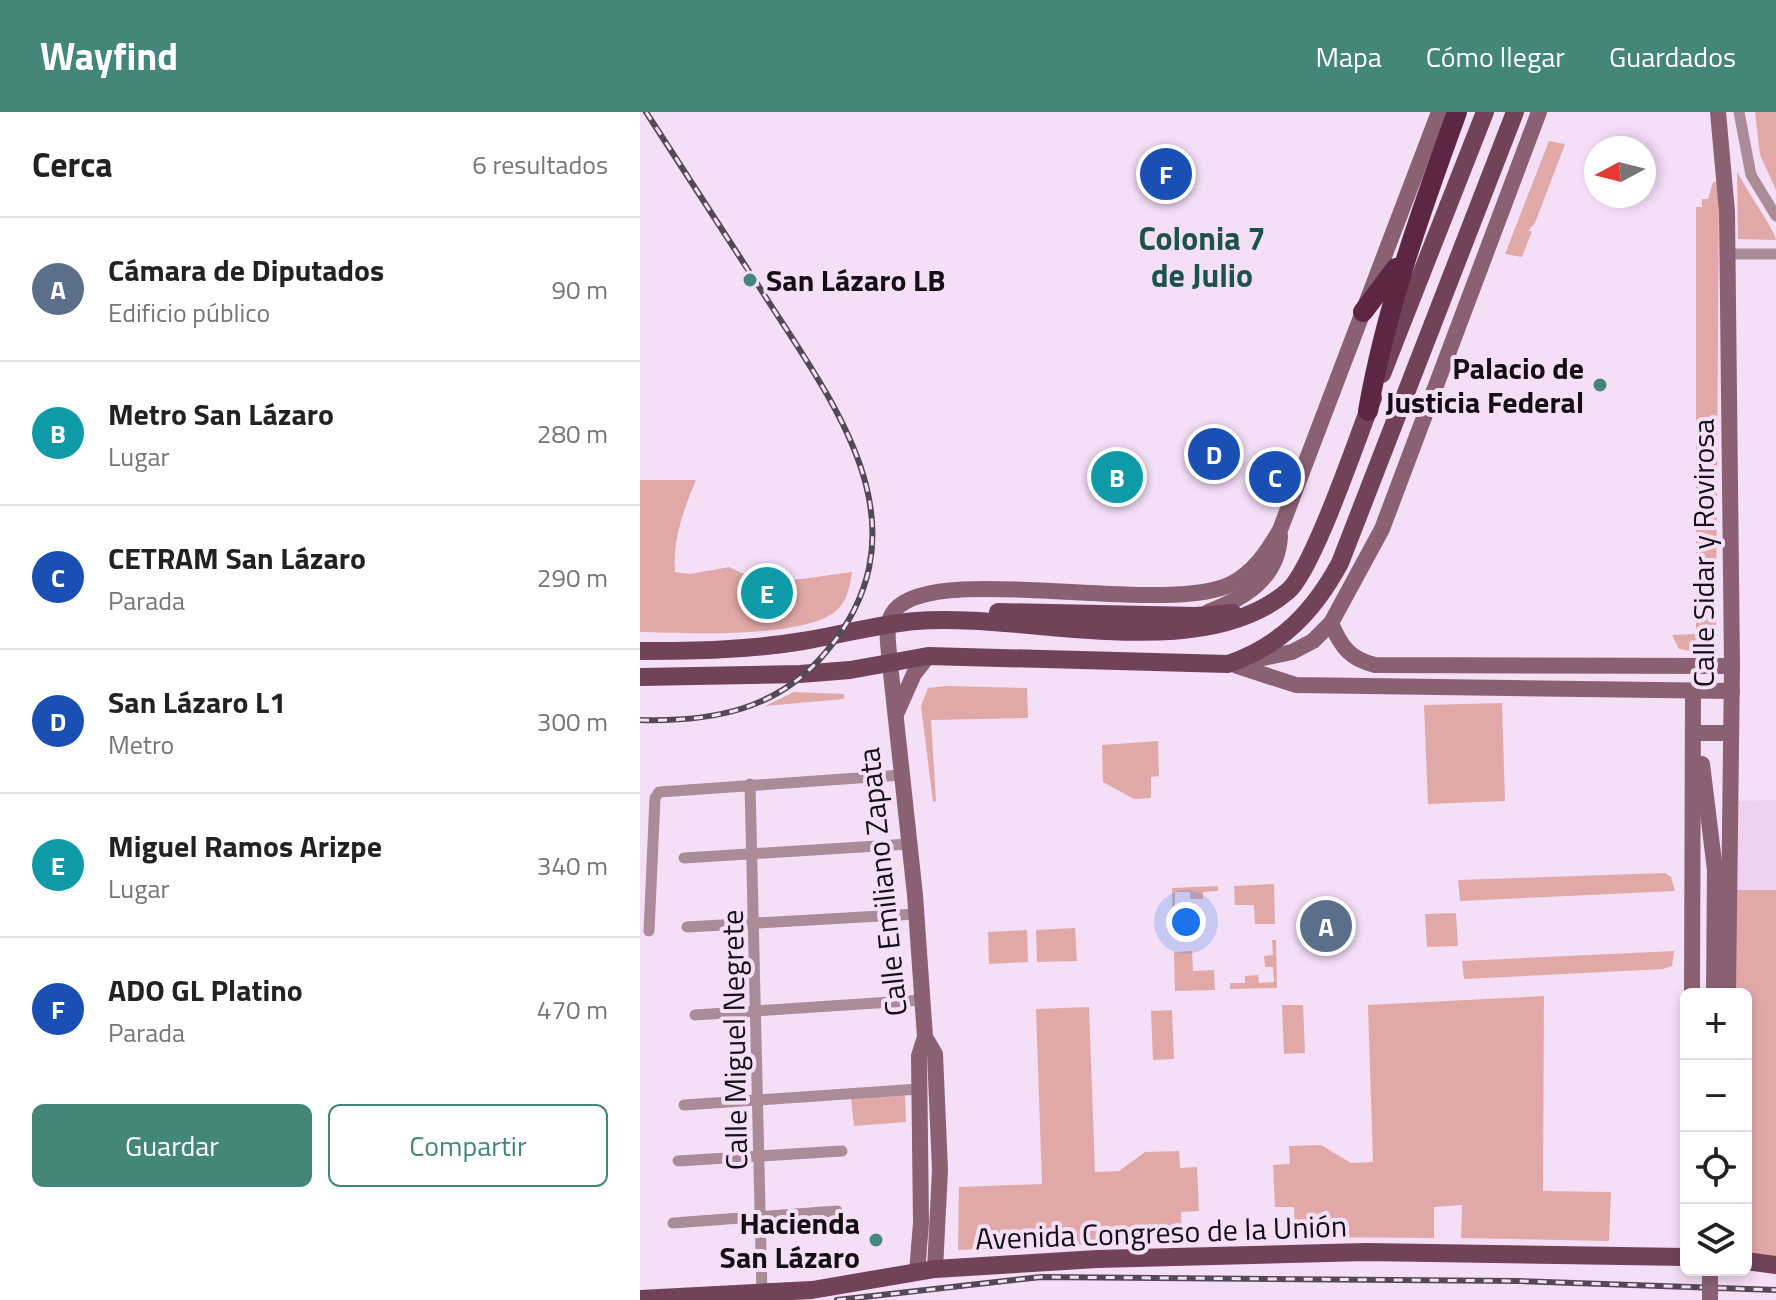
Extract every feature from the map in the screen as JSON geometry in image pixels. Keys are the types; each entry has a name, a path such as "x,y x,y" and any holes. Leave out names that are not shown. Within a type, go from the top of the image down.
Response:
{"highway":[{"path":"1368,411 1377,360 1408,247 1457,112"},
{"path":"1363,312 1408,247"}],"main road":[{"path":"916,621 1188,631 1222,626 1269,606 1292,588 1308,561 1485,112"},
{"path":"640,677 800,674 890,664 928,656 1228,664 1247,657 1286,634 1325,591 1340,563 1515,112"},
{"path":"640,651 756,648 968,612 1196,616 1269,606"},
{"name":"Avenida Congreso de la Unión","path":"640,1299 762,1294 863,1284 926,1271 1097,1259 1305,1253 1680,1257"},
{"path":"1752,1262 1776,1265"}],"street":[{"path":"888,627 892,613 907,598 926,593 994,589 1166,593 1214,590 1250,571 1280,530 1439,112"},
{"path":"1228,664 1259,661 1292,652 1313,641 1331,623 1382,529 1539,112"},
{"name":"Calle Sidar y Rovirosa","path":"1718,112 1725,170 1732,666 1728,988"},
{"path":"1739,112 1751,175 1776,216"},
{"path":"1727,254 1776,254"},
{"path":"1196,616 1234,602 1266,576 1279,551 1280,530"},
{"path":"1331,623 1344,650 1358,661 1375,665 1732,666"},
{"name":"Calle Emiliano Zapata","path":"888,627 894,721 916,914 925,1037 919,1056 919,1089 921,1223 926,1271"},
{"name":"Calle Emiliano Zapata","path":"894,721 914,674 928,656"},
{"path":"1228,664 1296,685 1732,691"},
{"name":"Calle Sidar y Rovirosa","path":"1692,988 1693,691"},
{"path":"1714,988 1715,870 1702,763 1695,738 1731,733"},
{"path":"649,931 655,798 659,792 676,788 901,775"},
{"path":"1715,870 1731,775"},
{"name":"Calle Miguel Negrete","path":"750,784 762,1294"},
{"path":"684,858 909,844"},
{"path":"687,927 916,914"},
{"path":"695,1015 922,1000"},
{"name":"Calle Emiliano Zapata","path":"925,1037 935,1054 940,1170 926,1271"},
{"path":"684,1105 919,1089"},
{"path":"678,1161 842,1151"},
{"path":"673,1223 837,1211"},
{"path":"1710,1276 1710,1300"}],"shaded area":[{"path":"1755,112 1776,112 1776,190 1760,155"},
{"path":"1549,141 1565,144 1535,223 1528,231 1532,231 1522,257 1505,254"},
{"path":"1737,171 1771,228 1776,240 1738,239"},
{"path":"1713,182 1719,182 1716,636 1711,647 1696,652 1679,649 1672,635 1696,634 1696,207 1702,207 1702,199 1708,199"},
{"path":"640,480 696,480 677,536 675,572 690,574 729,567 765,584 852,572 843,603 820,620 771,630 640,632"},
{"path":"928,688 1027,688 1028,718 931,720 936,801 933,802 921,706"},
{"path":"794,692 844,694 844,699 765,706"},
{"path":"1502,703 1505,801 1428,804 1424,705"},
{"path":"1158,741 1159,776 1151,777 1151,798 1134,799 1103,782 1102,745"},
{"path":"1776,800 1776,890 1730,890 1731,801"},
{"path":"1665,873 1671,877 1675,891 1460,901 1458,880"},
{"path":"1274,884 1275,924 1255,924 1254,905 1235,905 1234,886"},
{"path":"1218,886 1218,891 1203,892 1203,899 1190,899 1190,892 1175,892 1175,907 1183,907 1184,919 1176,919 1173,935 1172,888"},
{"path":"1730,890 1776,890 1776,1258 1752,1254 1752,988 1731,988"},
{"path":"1456,913 1458,946 1427,947 1425,914"},
{"path":"1075,928 1077,961 1037,962 1036,930"},
{"path":"1027,930 1028,962 989,964 988,932"},
{"path":"1272,940 1276,940 1277,988 1230,989 1230,983 1245,983 1245,976 1258,975 1259,983 1274,982 1273,967 1265,967 1264,956 1273,955"},
{"path":"1192,951 1193,971 1214,970 1215,990 1175,991 1174,952"},
{"path":"1674,951 1672,966 1663,969 1464,979 1462,961"},
{"path":"1544,996 1543,1191 1611,1192 1609,1241 1461,1238 1462,1205 1434,1207 1434,1238 1295,1237 1294,1207 1275,1207 1273,1165 1290,1164 1289,1146 1321,1145 1351,1163 1373,1162 1368,1005"},
{"path":"1282,1005 1303,1005 1305,1053 1284,1054"},
{"path":"1089,1007 1095,1172 1119,1171 1145,1152 1179,1151 1180,1168 1197,1167 1199,1211 1181,1212 1182,1240 958,1250 959,1187 1042,1184 1036,1009"},
{"path":"1172,1010 1174,1059 1153,1060 1151,1011"},
{"path":"905,1093 906,1122 854,1126 851,1098"}],"railway":[{"path":"640,720 718,715 765,700 787,687 826,652 856,605 871,559 871,513 861,468 843,424 819,380 646,112"},
{"path":"837,1300 1041,1277 1520,1281 1776,1290"}],"place":[{"name":"ADO GL Platino","path":"1166,174"},
{"name":"San Lázaro LB","path":"750,280"},
{"name":"Palacio de Justicia Federal","path":"1600,385"},
{"name":"San Lázaro L1","path":"1214,454"},
{"name":"Metro San Lázaro","path":"1117,477"},
{"name":"CETRAM San Lázaro","path":"1275,477"},
{"name":"Miguel Ramos Arizpe","path":"767,593"},
{"name":"Cámara de Diputados","path":"1326,926"},
{"name":"Hacienda San Lázaro","path":"876,1240"}],"district":[{"name":"Colonia 7 de Julio","path":"1202,256"}]}
